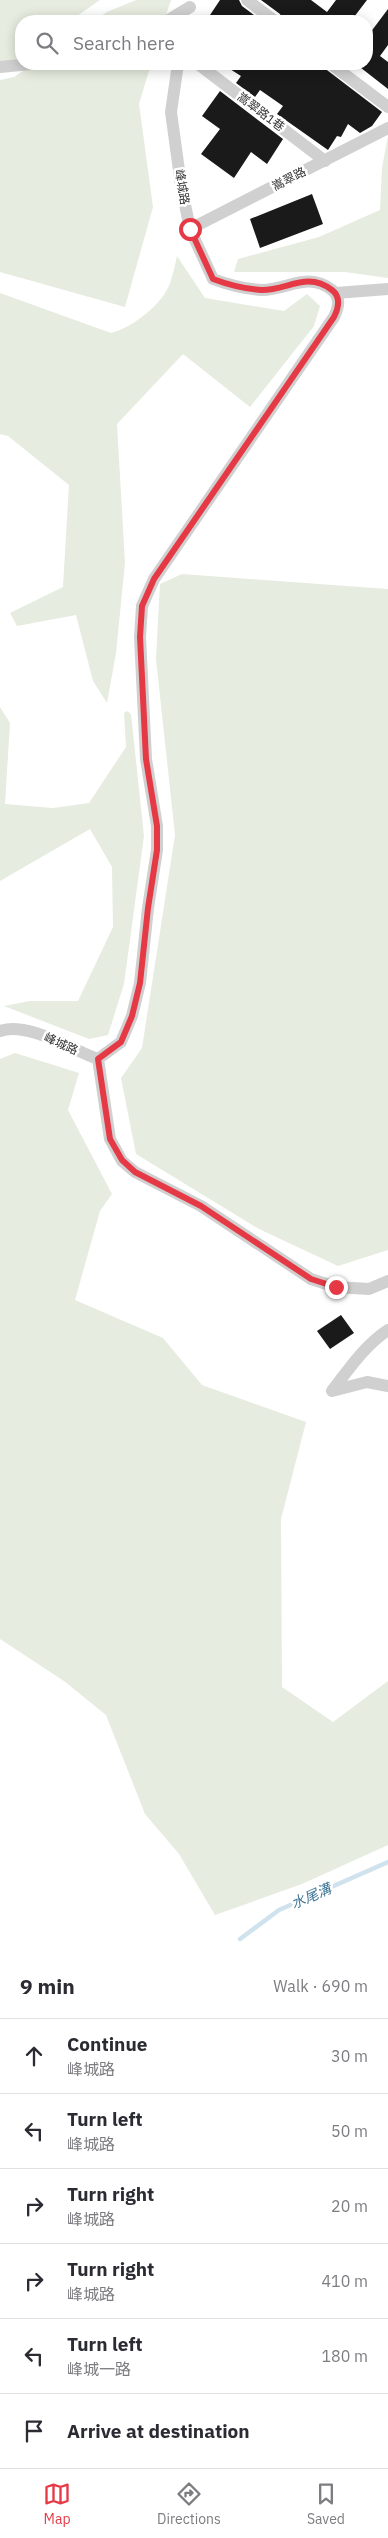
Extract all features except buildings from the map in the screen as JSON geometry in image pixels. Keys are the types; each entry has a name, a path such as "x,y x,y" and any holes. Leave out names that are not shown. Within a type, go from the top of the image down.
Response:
{"street":[{"path":"247,0 267,15"},
{"path":"175,15 191,3"},
{"path":"0,67 15,66"},
{"name":"峰城路","path":"177,70 172,112 181,185 190,229 213,279 235,287 264,290 291,283 321,282 336,293"},
{"name":"嵩翠路1巷","path":"206,70 325,160"},
{"path":"339,70 388,107"},
{"name":"嵩翠路","path":"190,229 388,128"},
{"path":"388,289 336,293 339,306 334,317 154,579 142,606 140,637 146,759 157,826 157,850 148,908 140,983 132,1016 121,1042 98,1059 110,1139 122,1160 135,1172 201,1206 311,1279 336,1287 369,1289 388,1281"},
{"name":"峰城路","path":"0,1031 6,1029 36,1032 98,1059"},
{"path":"388,1330 377,1337 355,1361 332,1391 367,1382 388,1386"}],"shaded area":[{"path":"0,0 100,0 79,15 15,15 15,61 12,63 0,62"},
{"path":"136,0 171,0 166,15 102,15"},
{"path":"24,70 149,70 139,104 153,207 125,307 0,272 0,80 14,77"},
{"path":"388,136 388,278 345,272 234,272 238,259 319,237 380,210 382,168"},
{"path":"177,256 205,298 284,311 307,294 320,306 314,326 250,407 183,354 117,424 125,563 116,653 107,703 93,681 76,615 17,626 10,613 63,587 69,485 8,436 0,434 0,293 111,333 137,321 161,299 170,283"},
{"path":"182,574 388,589 388,1250 338,1266 259,1229 136,1154 121,1078 142,1048 175,835 156,659 160,584"},
{"path":"0,707 10,723 5,804 53,808 89,803 126,747 124,713 127,711 131,714 144,836 124,984 108,1035 89,1039 4,1006 30,1001 78,1001 113,927 112,867 90,829 0,881"},
{"path":"15,1053 79,1073 68,1110 112,1194 100,1211 75,1300 163,1338 202,1385 306,1422 281,1519 282,1687 333,1722 388,1681 388,1845 302,1884 215,1915 179,1854 145,1814 106,1715 64,1681 0,1639 0,1059"}],"waterway":[{"name":"水尾溝","path":"240,1939 279,1910 388,1862"}],"route":[{"path":"190,229 213,279 235,287 264,290 291,283 321,282 336,293 339,306 334,317 154,579 142,606 140,637 146,759 157,826 157,850 148,908 140,983 132,1016 121,1042 98,1059 105,1111 110,1139 122,1160 135,1172 201,1206 311,1279 336,1287"}]}
